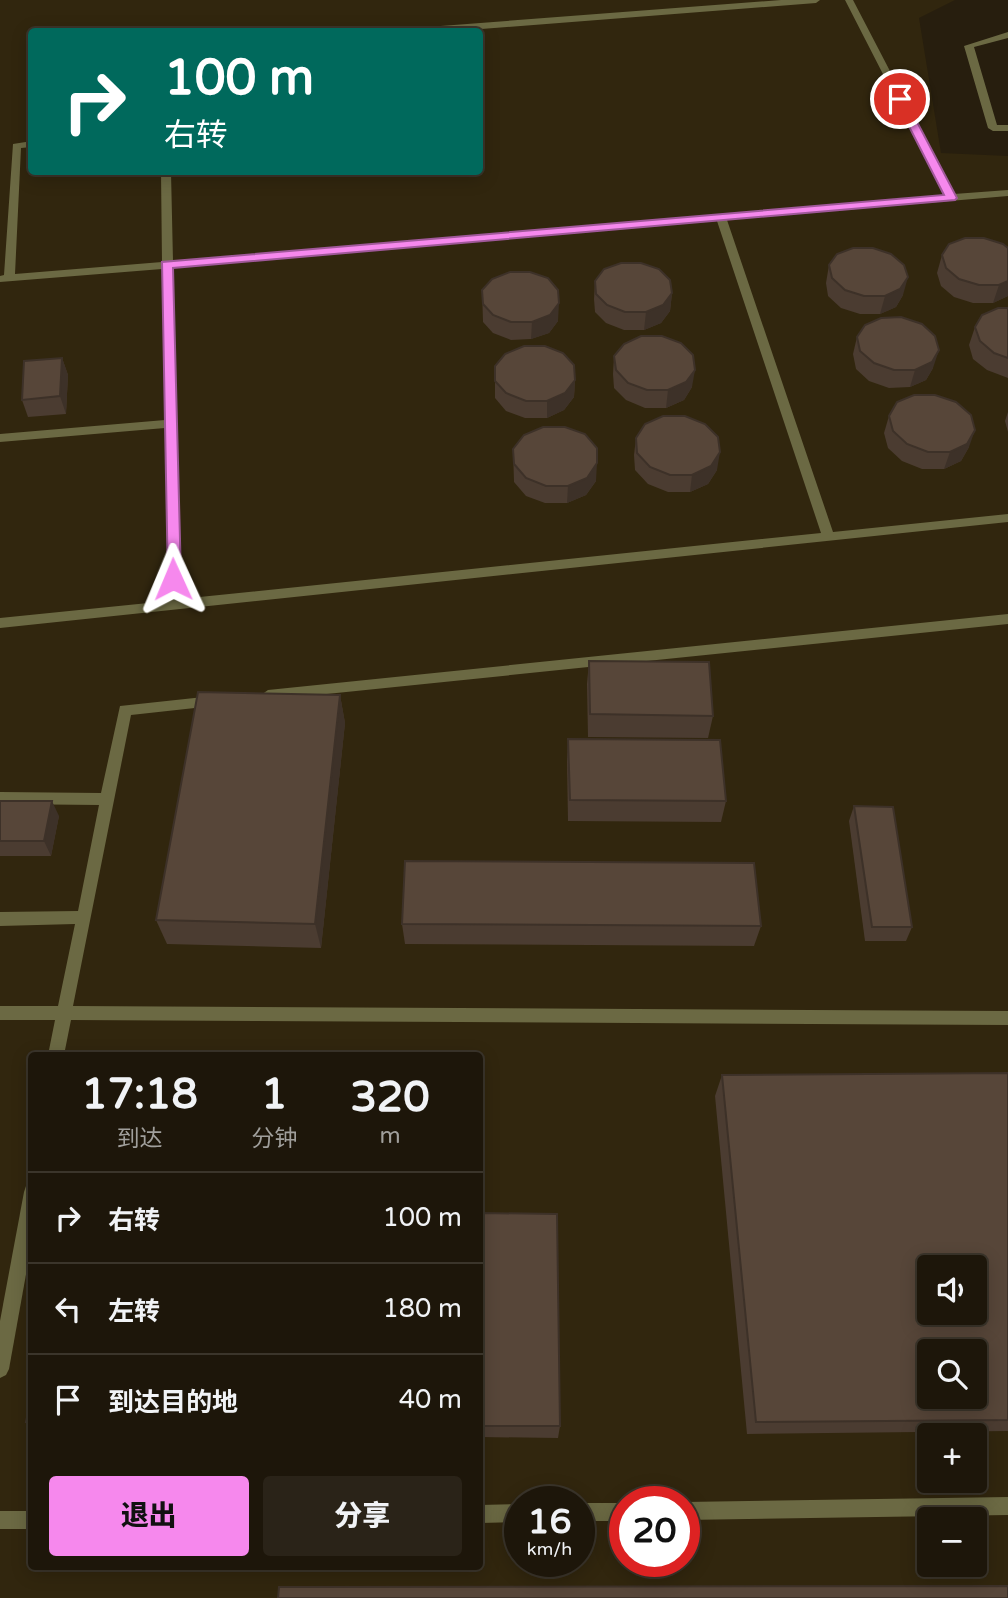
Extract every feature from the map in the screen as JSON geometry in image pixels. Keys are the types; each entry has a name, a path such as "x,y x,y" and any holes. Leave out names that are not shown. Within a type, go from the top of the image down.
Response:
{"lane":[{"path":"453,28 816,0"},
{"path":"849,0 951,198"},
{"path":"1008,35 969,46 993,128 1008,128"},
{"path":"28,144 16,146 5,279 1008,193"},
{"path":"166,175 174,605"},
{"path":"721,217 828,535"},
{"path":"0,438 170,424"},
{"path":"0,623 1008,518"},
{"path":"249,697 1008,619"},
{"path":"56,1052 124,710 221,700"},
{"path":"0,798 107,799"},
{"path":"0,919 82,917"},
{"path":"0,1013 1008,1018"},
{"path":"0,1369 28,1214"},
{"path":"700,1511 1008,1506"},
{"path":"483,1514 504,1513"},
{"path":"0,1520 28,1520"}],"shaded area":[{"path":"0,0 955,0 919,18 941,153 1008,156 1008,1598 0,1598"}],"building":[{"path":"965,238 984,238 1008,248 1008,281 999,285 979,285 959,279 946,268 942,255 949,244"},
{"path":"853,248 873,248 891,254 904,265 908,277 900,289 885,296 864,296 845,290 832,278 829,265 837,254"},
{"path":"621,263 641,263 659,269 670,280 672,293 663,305 646,312 625,312 607,305 596,294 595,281 604,269"},
{"path":"510,272 530,272 548,278 558,290 559,303 550,315 532,322 511,322 493,315 483,304 482,290 492,279"},
{"path":"998,308 1008,308 1008,358 994,353 980,341 975,327 982,315"},
{"path":"901,317 922,324 935,336 939,350 932,362 915,370 894,370 874,363 860,351 857,337 865,325 881,318"},
{"path":"641,336 662,336 681,343 693,355 695,370 686,382 668,390 647,390 628,383 616,370 614,356 624,344"},
{"path":"524,346 545,346 563,353 574,365 575,380 565,393 547,401 526,401 506,393 495,381 495,366 505,354"},
{"path":"62,358 60,396 22,400 24,361"},
{"path":"914,395 935,395 956,402 971,415 975,430 967,444 950,452 928,452 907,444 893,431 889,416 897,402"},
{"path":"663,416 685,416 705,424 718,437 720,452 711,466 692,475 670,475 650,467 637,453 636,438 645,424"},
{"path":"543,427 565,427 585,434 597,448 597,463 587,478 568,486 546,486 526,478 514,464 513,449 524,435"},
{"path":"589,661 709,662 713,716 590,714"},
{"path":"198,692 340,695 315,924 156,920"},
{"path":"568,739 720,740 726,801 570,800"},
{"path":"0,801 52,801 44,841 0,841"},
{"path":"854,806 893,807 912,927 872,927"},
{"path":"405,861 754,863 761,926 402,924"},
{"path":"1008,1073 1008,1420 756,1422 722,1075"},
{"path":"483,1213 557,1214 560,1426 483,1426"},
{"path":"1008,1586 1008,1598 278,1598 279,1587"}],"route":[{"path":"173,579 166,265 951,198 900,99"}]}
